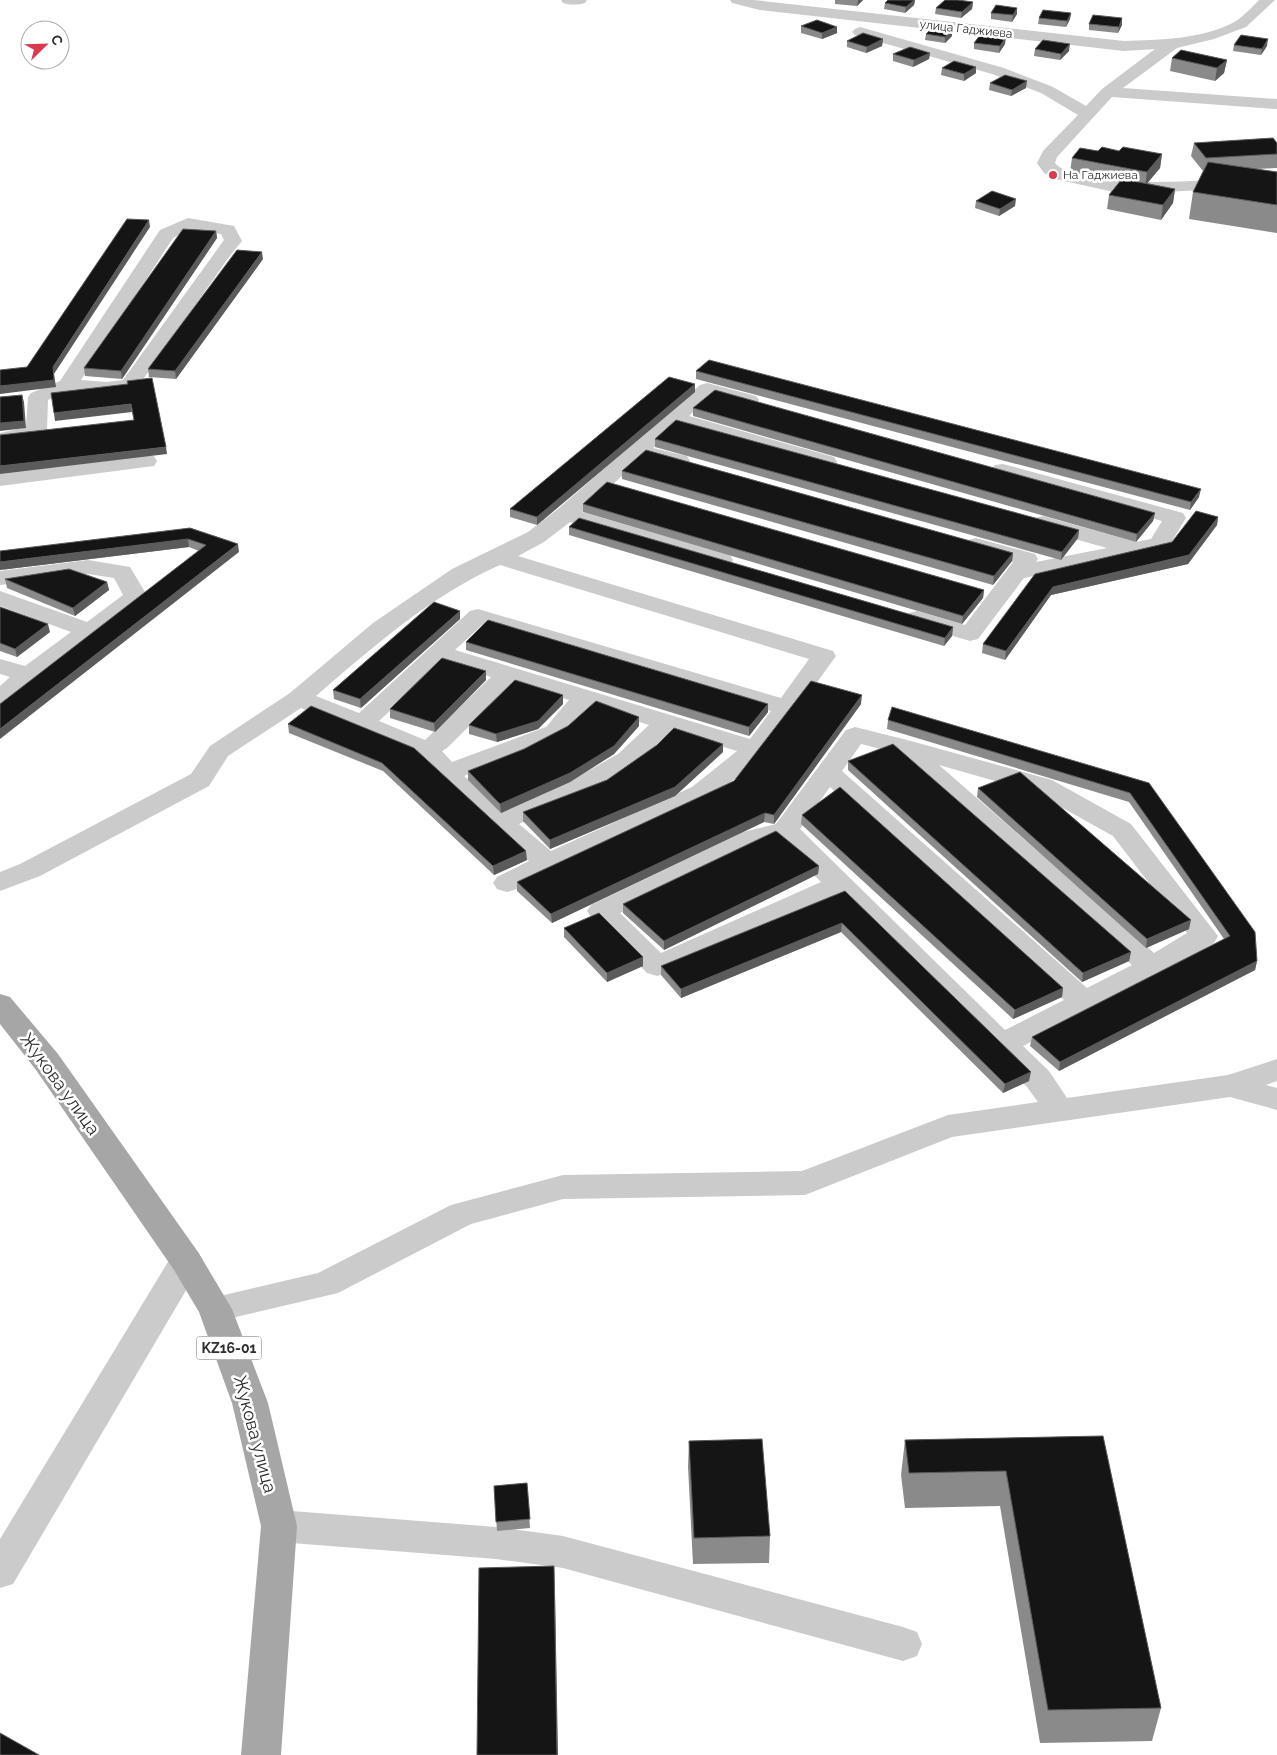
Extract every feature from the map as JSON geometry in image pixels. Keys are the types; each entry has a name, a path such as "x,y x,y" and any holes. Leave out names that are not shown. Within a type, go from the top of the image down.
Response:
{"main road":[{"name":"Жукова улица","path":"0,1004 46,1062 186,1261 215,1309 250,1403 279,1526 261,1755"}],"street":[{"path":"568,0 580,0"},
{"name":"улица Гаджиева","path":"737,0 902,42 998,71 1047,90 1087,113"},
{"path":"1248,1 1270,3"},
{"path":"1270,3 1241,24 1209,36 1172,44 1108,92 1049,155 1046,163 1050,169 1061,175 1124,187 1166,187 1277,181"},
{"name":"улица Гаджиева","path":"760,6 1124,46 1172,44"},
{"path":"1108,92 1277,104"},
{"path":"0,439 36,431 29,397 66,386 120,388 130,384 222,252 232,241 228,230 188,223 166,234 66,386"},
{"path":"0,882 30,870 200,780 219,750 299,698 381,628 460,574 536,537 566,514 613,484 638,450 707,389 764,404"},
{"path":"674,418 846,467"},
{"path":"638,450 695,466"},
{"path":"0,479 146,462"},
{"path":"984,465 1175,518 1159,544 1016,573"},
{"path":"566,514 744,567"},
{"path":"1019,516 1135,549"},
{"path":"895,611 970,634 989,593 1016,573 1027,559 960,540"},
{"path":"498,557 824,656 756,749 701,793 507,883"},
{"path":"0,578 88,567 122,572 136,597 28,675 0,698"},
{"path":"0,598 90,631"},
{"path":"363,723 478,616 786,707"},
{"path":"439,652 756,749"},
{"path":"0,666 28,675"},
{"path":"426,749 438,743 508,674"},
{"path":"448,773 555,732 586,697"},
{"path":"299,698 426,749 461,788 548,863"},
{"path":"500,822 581,786 627,759 666,722"},
{"path":"840,884 657,966 601,911 753,838 785,830 855,735 902,746 1043,786 1122,830 1204,936 1152,967 1002,1044"},
{"path":"902,746 1152,967"},
{"path":"828,772 1085,1002"},
{"path":"785,830 1038,1079 1059,1110"},
{"path":"215,1309 326,1284 462,1214 563,1187 805,1183 948,1126 1230,1086 1277,1070"},
{"path":"1230,1086 1277,1098"},
{"path":"0,1572 186,1261"},
{"path":"279,1526 496,1543 563,1552 903,1644"}],"building":[{"path":"888,0 914,0 906,7 885,3"},
{"path":"945,0 973,2 962,12 936,8"},
{"path":"996,5 1017,8 1013,15 991,13"},
{"path":"1043,10 1071,13 1067,21 1039,18"},
{"path":"1093,15 1122,18 1119,27 1089,24"},
{"path":"817,20 837,27 822,33 801,26"},
{"path":"933,27 952,30 945,37 926,34"},
{"path":"863,33 883,39 867,47 847,41"},
{"path":"981,34 1006,37 1000,46 974,43"},
{"path":"1241,35 1268,39 1262,49 1234,45"},
{"path":"1043,40 1070,44 1061,54 1035,49"},
{"path":"910,47 930,53 914,60 893,54"},
{"path":"1181,50 1227,60 1217,68 1172,58"},
{"path":"954,61 976,67 964,74 942,68"},
{"path":"1005,75 1027,81 1012,90 990,83"},
{"path":"1273,138 1277,143 1277,154 1206,158 1194,143"},
{"path":"1102,147 1119,151 1123,147 1162,154 1147,172 1072,158 1080,148 1098,151"},
{"path":"1208,162 1277,172 1277,205 1193,192"},
{"path":"1122,179 1175,189 1163,205 1109,195"},
{"path":"992,191 1016,199 1000,209 976,201"},
{"path":"127,219 149,220 53,367 54,380 0,386 0,370 27,367"},
{"path":"183,229 216,231 121,371 84,368"},
{"path":"237,250 262,252 175,371 148,369"},
{"path":"709,360 1201,489 1191,502 696,371"},
{"path":"669,377 695,384 537,517 510,509"},
{"path":"152,378 166,447 0,466 0,435 134,420 131,404 54,413 51,393 128,384 127,381"},
{"path":"715,390 1155,513 1137,534 693,408"},
{"path":"22,395 24,421 0,423 0,397"},
{"path":"676,420 1079,530 1062,552 655,439"},
{"path":"646,450 1013,553 994,576 622,471"},
{"path":"607,482 984,590 963,616 583,504"},
{"path":"1196,511 1218,517 1189,555 1053,587 1006,651 983,644 1035,574 1172,542"},
{"path":"579,518 953,627 945,638 569,527"},
{"path":"190,528 238,544 0,729 0,704 206,545 188,539 0,562 0,551"},
{"path":"69,569 107,582 73,608 5,579"},
{"path":"434,602 460,611 360,699 333,690"},
{"path":"0,607 48,624 15,649 0,643"},
{"path":"488,620 768,704 749,727 466,642"},
{"path":"442,658 486,671 434,723 390,709"},
{"path":"515,680 563,695 538,721 496,734 469,725"},
{"path":"811,681 862,695 774,815 765,813 551,914 517,882 734,781"},
{"path":"596,701 639,717 614,746 570,773 500,804 468,771 524,749 568,726"},
{"path":"311,706 414,748 526,851 493,866 382,763 288,724"},
{"path":"892,707 1149,783 1255,932 1257,961 1060,1062 1032,1037 1230,936 1130,793 888,720"},
{"path":"674,728 723,744 675,787 550,840 523,812 607,780 657,745"},
{"path":"893,744 1131,952 1083,973 848,761"},
{"path":"1020,772 1191,920 1147,939 978,788"},
{"path":"840,787 1063,988 1015,1010 802,815"},
{"path":"776,831 819,866 664,941 623,904"},
{"path":"845,891 1031,1072 1005,1084 842,923 681,989 661,966"},
{"path":"599,913 643,957 607,973 564,928"},
{"path":"1103,1436 1161,1708 1048,1710 1006,1471 909,1473 905,1440"},
{"path":"762,1439 770,1536 694,1538 689,1441"},
{"path":"527,1483 530,1519 496,1522 494,1486"},
{"path":"554,1566 557,1755 477,1755 479,1568"},
{"path":"0,1733 39,1755 0,1755"}],"place":[{"name":"На Гаджиева","path":"1053,175"}]}
